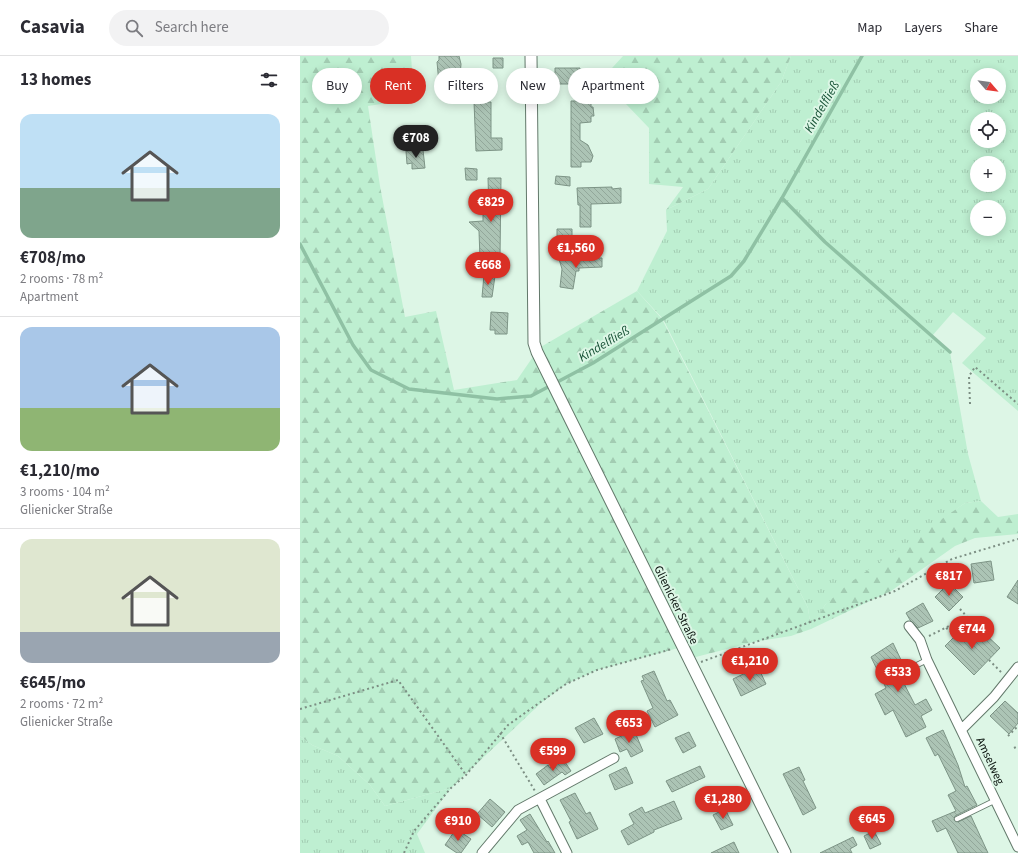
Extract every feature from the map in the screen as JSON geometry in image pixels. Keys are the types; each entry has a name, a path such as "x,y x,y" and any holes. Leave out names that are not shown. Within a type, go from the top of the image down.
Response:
{"street":[{"name":"Glienicker Straße","path":"531,56 534,343 543,367 565,413 784,853"},
{"name":"Amselweg","path":"909,626 920,640 927,660 962,729 1018,847"},
{"name":"Amselweg","path":"962,729 994,697 1018,668"},
{"path":"482,853 518,810 614,758"},
{"path":"540,799 567,853"}],"lane":[{"path":"903,672 927,660"},
{"path":"957,819 996,800"}],"path":[{"path":"970,404 968,376 975,367 1018,404"},
{"path":"692,666 896,591 952,559 1018,539"},
{"path":"960,609 970,619"},
{"path":"920,640 963,619 977,618"},
{"path":"946,628 956,636"},
{"path":"404,853 414,831 451,788 466,775 494,744 500,733 566,684 616,663 682,647"},
{"path":"989,660 1009,679"},
{"path":"300,709 398,680 466,775"},
{"path":"1008,736 1018,726"},
{"path":"500,733 540,799"},
{"path":"1014,748 1018,746"}],"green space":[{"path":"300,56 411,56 412,68 370,68 370,104 381,104 368,106 380,186 405,317 436,311 454,390 517,380 539,348 637,291 662,319 808,608 811,628 825,605 848,584 965,503 981,501 998,517 1018,514 1018,534 975,538 955,546 891,591 811,629 791,636 758,641 688,659 682,647 597,670 566,684 541,703 451,788 385,806 370,785 338,756 312,745 300,736"},
{"path":"623,56 791,56 781,82 708,189 666,210 683,187 649,184 649,128 626,104 659,104 659,68 612,68"},
{"path":"791,56 1018,56 1018,411 962,363 986,338 953,312 932,336 950,352 968,454 981,501 965,503 825,605 811,629 808,608 663,319 637,291 667,231 666,210 708,189 781,82"},
{"path":"300,736 312,745 338,756 370,785 385,806 451,788 417,834 425,853 300,853"}],"building":[{"path":"439,56 459,56 461,68 438,68 437,62 439,60"},
{"path":"493,58 503,58 503,68 493,68"},
{"path":"560,68 568,68 568,84 560,84"},
{"path":"474,104 491,104 491,138 502,138 502,150 476,151"},
{"path":"571,104 591,104 591,107 593,107 594,116 591,116 591,122 580,123 580,140 588,145 593,156 591,162 581,162 581,167 571,167"},
{"path":"423,150 425,168 412,169 412,163 407,164 406,151"},
{"path":"465,168 477,169 477,180 466,180"},
{"path":"556,176 570,177 570,186 555,184"},
{"path":"488,178 501,178 500,258 480,259 479,231 469,222 483,221 483,211 489,211"},
{"path":"612,187 612,189 621,188 621,203 591,204 591,227 580,227 580,205 578,205 577,188"},
{"path":"557,229 572,229 572,240 557,241"},
{"path":"602,258 602,267 579,268 579,271 576,271 573,289 560,287 562,269 559,259"},
{"path":"484,275 495,276 492,297 482,297"},
{"path":"491,312 508,313 507,334 495,334 495,330 490,330"},
{"path":"991,561 994,580 974,583 971,564"},
{"path":"1018,580 1018,604 1007,597"},
{"path":"949,583 963,597 949,611 935,597"},
{"path":"923,603 933,621 918,628 910,620 906,613"},
{"path":"962,629 975,642 984,633 1000,648 974,675 945,646"},
{"path":"893,643 902,662 895,666 915,705 926,699 932,710 921,716 926,727 906,737 893,710 885,715 875,694 886,688 871,657"},
{"path":"758,667 766,684 741,696 733,679"},
{"path":"654,671 667,701 670,700 678,715 655,727 647,711 653,708 641,681 644,680 642,676"},
{"path":"1005,701 1018,713 1018,723 1009,734 990,716"},
{"path":"594,718 603,734 584,743 575,728"},
{"path":"634,730 643,751 631,757 627,749 620,752 615,739"},
{"path":"943,730 958,765 965,787 967,786 977,805 955,816 954,820 958,822 971,816 988,853 958,853 946,828 937,832 932,821 956,811 948,795 956,791 938,754 935,756 926,738"},
{"path":"689,732 696,746 683,753 675,738"},
{"path":"563,759 571,771 565,775 562,772 544,785 536,774 548,765 550,768"},
{"path":"700,766 705,777 672,792 666,781"},
{"path":"626,767 633,783 615,790 609,775"},
{"path":"799,767 805,780 803,781 816,808 803,815 783,774"},
{"path":"575,793 586,814 590,812 598,829 577,839 569,822 571,821 560,800"},
{"path":"490,799 505,812 492,827 477,814"},
{"path":"674,801 682,819 654,830 654,832 628,845 621,831 634,824 629,814 642,807 645,813"},
{"path":"725,809 733,825 721,830 713,815"},
{"path":"530,814 555,853 534,853 528,842 522,845 517,836 527,830 520,820"},
{"path":"456,829 471,839 461,853 457,853 445,845"},
{"path":"874,831 881,844 870,849 864,836"},
{"path":"853,837 857,845 850,849 852,853 820,853"},
{"path":"734,842 739,853 711,853"}],"waterway":[{"name":"Kindelfließ","path":"300,244 353,345 371,370 409,389 497,399 531,396 593,363 731,276 744,261 782,198 862,56"},
{"path":"782,198 825,242 950,352"}]}
